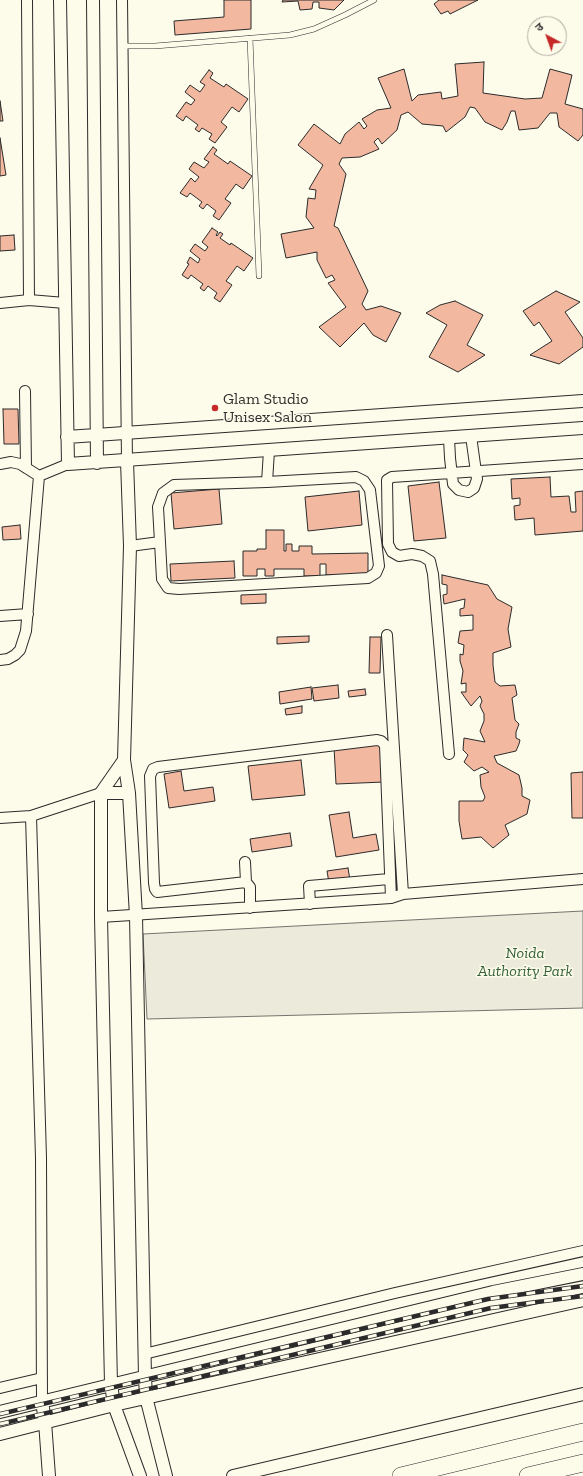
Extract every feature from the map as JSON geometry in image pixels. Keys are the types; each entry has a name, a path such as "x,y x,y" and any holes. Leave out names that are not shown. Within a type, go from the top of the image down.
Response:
{"highway":[{"path":"401,1476 583,1432"},
{"path":"528,1476 583,1463"}],"street":[{"path":"27,0 29,300"},
{"path":"60,0 68,464"},
{"path":"93,0 97,463"},
{"path":"122,0 130,546 124,760 129,793 136,916 146,1398 166,1476"},
{"path":"0,303 29,300 65,303"},
{"path":"25,390 26,468"},
{"path":"67,437 128,434 583,401"},
{"path":"39,476 68,464 583,428"},
{"path":"449,438 453,484 459,490 468,492 474,488 477,479 471,436"},
{"path":"267,482 269,451"},
{"path":"0,464 11,462 20,464 39,476"},
{"path":"449,754 433,574 430,561 422,556 412,554 399,556 392,552 388,544 387,480 392,477 583,464"},
{"path":"0,660 8,659 20,650 26,631 39,476"},
{"path":"356,478 364,481 370,490 379,566 376,573 368,578 179,589 168,588 162,579 160,542 158,507 163,493 174,485 356,478"},
{"path":"130,546 160,542"},
{"path":"0,616 28,614"},
{"path":"387,635 403,894"},
{"path":"246,882 157,892 154,883 150,776 153,770 158,767 377,740 382,741 385,745 390,898"},
{"path":"124,760 101,793 101,917 111,1384 114,1405 140,1476"},
{"path":"0,818 31,816 101,793 129,793"},
{"path":"31,816 41,1158 42,1402 49,1476"},
{"path":"245,862 246,882 250,887 250,908"},
{"path":"310,904 309,886 389,879"},
{"path":"101,917 136,916 390,898 403,894 583,879"},
{"path":"144,1354 395,1293 583,1251"},
{"path":"0,1412 493,1292 583,1274"},
{"path":"0,1434 114,1405 583,1300"},
{"path":"0,1388 42,1378"},
{"path":"233,1476 583,1394"}],"lane":[{"path":"123,46 155,46 290,35 314,29 374,0"},
{"path":"250,38 259,276"}],"green space":[{"name":"Noida Authority Park","path":"583,911 583,1008 147,1019 143,934"}],"building":[{"path":"224,0 251,0 251,29 175,35 174,21 224,17"},
{"path":"283,0 344,0 334,10 319,8 319,2 313,2 312,9 300,10 298,1 282,2"},
{"path":"439,0 478,0 450,14 448,11 441,14 434,4"},
{"path":"484,62 483,93 525,99 542,98 550,69 572,75 565,104 583,109 583,135 578,141 559,127 557,113 550,113 538,128 519,130 515,111 511,111 502,130 485,122 475,108 470,107 465,117 446,132 443,126 422,124 408,112 401,115 397,130 382,144 378,138 374,142 379,149 360,157 342,158 339,164 346,174 334,226 338,228 368,291 362,304 366,310 381,306 401,313 386,342 373,335 364,323 340,347 319,327 346,307 328,283 335,280 332,275 326,278 317,260 317,252 286,258 281,234 314,228 306,217 308,198 315,199 316,190 309,189 323,165 298,145 314,124 340,144 345,134 359,122 364,129 367,126 362,119 377,110 391,108 378,78 404,69 412,101 418,95 441,92 442,99 458,96 455,64"},
{"path":"209,70 213,73 210,78 224,87 226,84 248,99 239,112 232,107 221,122 227,127 215,143 209,139 212,134 202,128 199,132 195,129 198,125 186,116 183,121 176,116 186,102 191,105 195,100 185,92 190,85 200,92 205,85 200,82"},
{"path":"0,101 3,121 0,121"},
{"path":"0,138 6,175 0,176"},
{"path":"213,147 217,150 214,154 228,164 230,161 252,176 243,189 236,184 225,199 231,203 219,220 213,216 216,211 207,204 203,209 199,206 202,202 190,193 187,197 180,193 191,178 195,182 199,177 189,169 194,162 204,168 209,162 204,159"},
{"path":"212,228 218,232 216,235 217,236 220,232 223,234 220,238 230,245 231,243 253,258 244,271 237,266 226,281 232,285 220,302 214,298 217,293 208,286 204,291 200,288 203,284 191,275 188,279 182,275 189,264 187,263 190,257 198,263 200,259 190,251 195,244 205,251 208,247 202,242"},
{"path":"14,235 15,250 0,251 0,236"},
{"path":"556,291 580,302 565,312 583,338 583,347 559,364 530,355 552,341 539,322 534,326 523,311"},
{"path":"455,301 483,315 467,345 485,355 458,372 429,357 447,325 426,313 440,305"},
{"path":"3,409 18,409 19,444 4,444"},
{"path":"550,477 551,497 569,496 571,512 576,512 575,492 583,491 583,531 535,535 534,518 515,520 514,506 520,505 520,498 512,499 511,479"},
{"path":"439,482 446,538 414,541 408,486"},
{"path":"219,489 222,524 174,529 171,493"},
{"path":"359,491 362,525 308,531 305,497"},
{"path":"20,525 21,539 3,540 2,527"},
{"path":"266,530 284,530 284,551 286,551 286,544 292,544 292,551 299,551 299,546 312,546 312,554 368,553 368,575 326,575 326,564 320,564 320,576 304,576 304,569 274,569 274,576 265,576 265,569 257,569 257,576 243,576 243,551 257,551 257,549 266,549"},
{"path":"234,561 235,578 171,581 170,564"},
{"path":"442,575 488,585 497,599 512,607 508,629 511,647 493,653 493,665 495,682 500,686 515,685 517,695 512,698 515,720 519,724 516,732 516,738 520,740 516,751 494,756 497,763 519,775 522,796 530,800 527,814 505,825 509,835 493,848 481,837 462,839 459,821 459,801 483,801 485,797 481,787 480,775 489,772 482,767 474,771 464,762 468,755 463,750 464,738 485,742 480,731 484,721 484,714 480,706 482,701 480,696 471,706 461,692 466,692 466,683 461,684 463,671 460,661 460,654 463,655 464,645 458,643 460,631 473,630 473,615 460,616 460,609 464,608 465,599 444,604 443,595 447,594 447,585 442,584"},
{"path":"266,594 266,603 241,604 241,595"},
{"path":"309,636 309,642 277,644 277,637"},
{"path":"370,637 381,637 380,673 369,673"},
{"path":"338,685 339,698 314,701 312,688"},
{"path":"311,687 312,699 280,704 279,692"},
{"path":"365,689 366,695 349,697 348,691"},
{"path":"302,706 302,713 286,715 285,709"},
{"path":"382,745 384,782 336,784 334,747"},
{"path":"301,760 305,795 252,800 248,766"},
{"path":"181,771 184,791 213,787 215,801 169,808 164,774"},
{"path":"583,772 583,818 572,818 571,773"},
{"path":"349,812 353,838 376,834 379,850 336,857 329,815"},
{"path":"290,833 292,846 252,852 250,839"},
{"path":"348,868 350,880 329,883 327,871"}],"railway":[{"path":"0,1414 488,1299 583,1286"},
{"path":"0,1424 491,1308 583,1296"}],"place":[{"name":"Glam Studio Unisex Salon","path":"215,408"}]}
